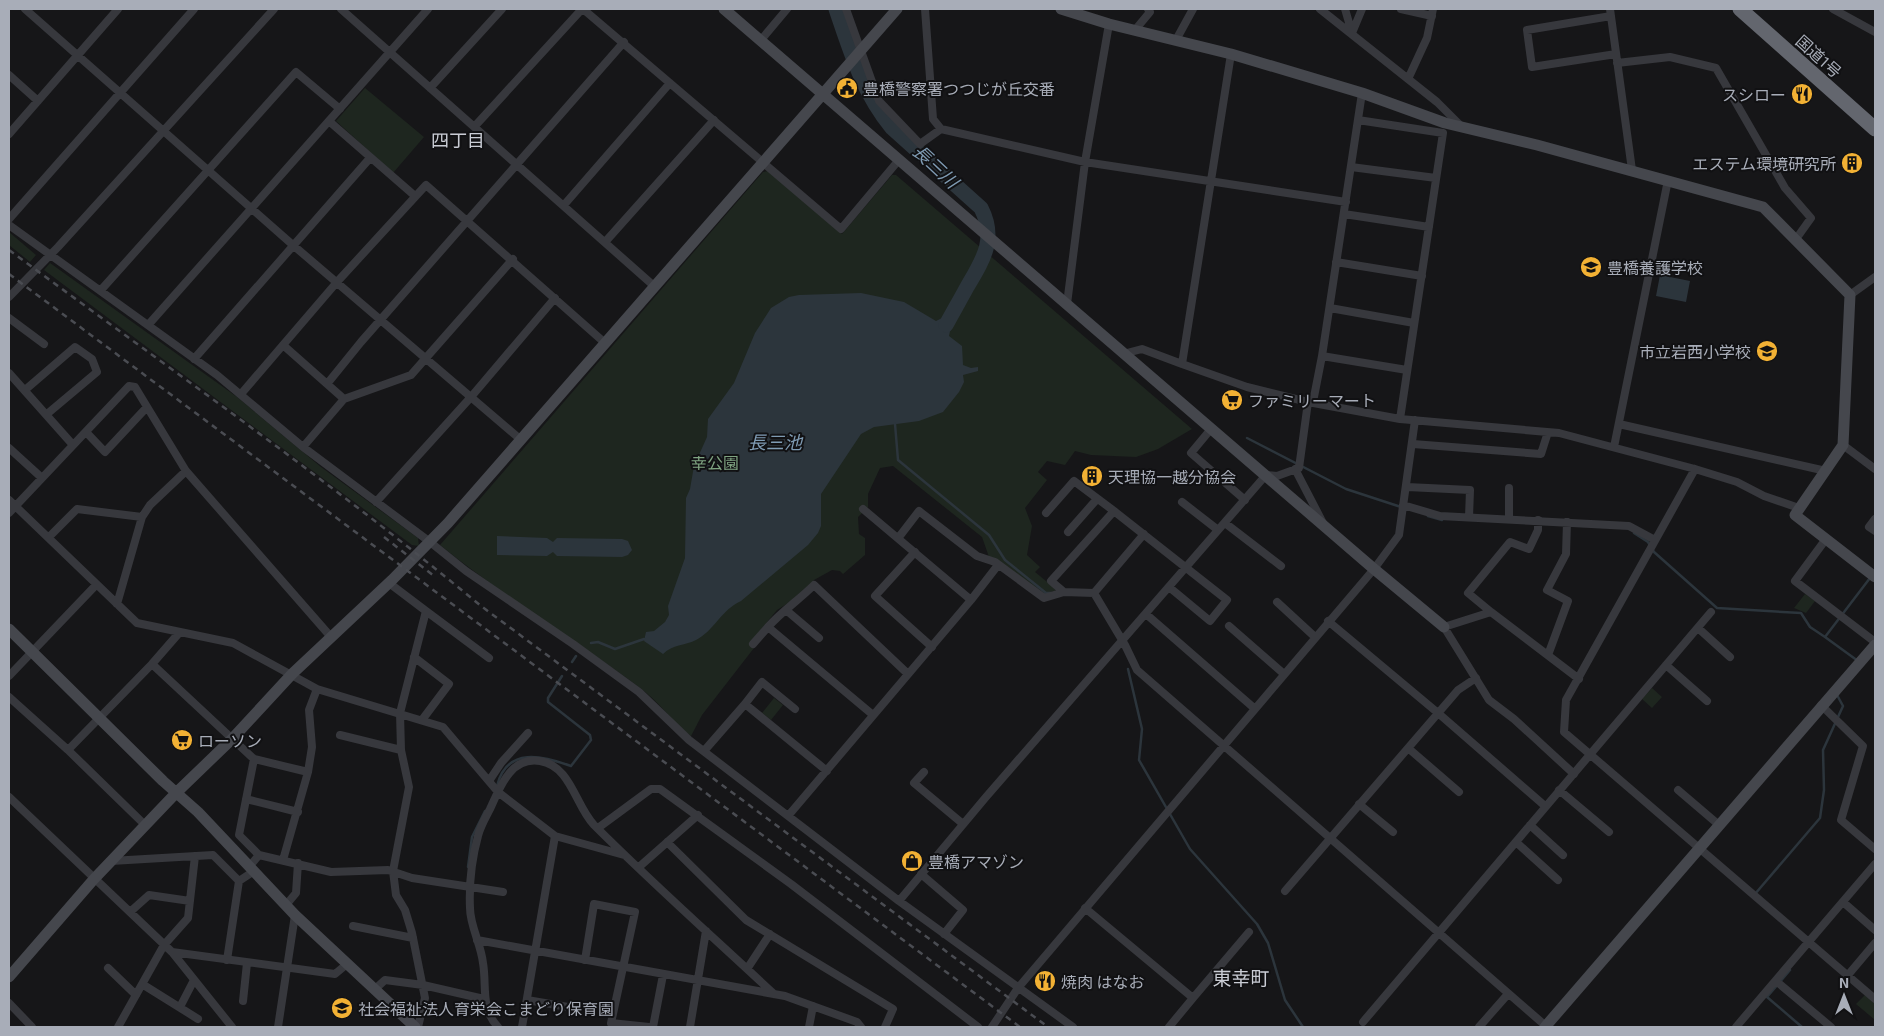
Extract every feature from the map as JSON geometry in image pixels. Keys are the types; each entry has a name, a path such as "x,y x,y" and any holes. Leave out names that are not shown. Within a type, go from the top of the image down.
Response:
{"highway":[{"name":"国道1号","path":"1740,9 1875,129"},
{"name":"国道1号","path":"1754,9 1875,116"}],"street":[{"path":"24,9 252,207 294,246 520,439"},
{"path":"9,134 118,9"},
{"path":"9,219 194,9"},
{"path":"9,297 274,9"},
{"path":"341,9 351,12 389,52 606,241 654,286"},
{"path":"149,324 330,122 428,9"},
{"path":"430,88 502,9"},
{"path":"475,126 582,9 624,42 841,229 898,161"},
{"path":"724,9 898,161 1444,627 1488,700 1514,719 1574,774"},
{"path":"761,40 787,9"},
{"path":"846,9 879,101 920,144 941,129"},
{"path":"9,978 94,879 145,825 232,739 292,674 430,542 897,9"},
{"path":"925,9 933,119 941,129 1086,162 1346,202"},
{"path":"1061,9 1109,24 1231,54 1362,93 1461,127 1632,170 1763,207 1850,295 1842,445 1826,471 1794,515 1875,577"},
{"path":"1135,30 1150,12 1148,9"},
{"path":"1176,40 1193,9"},
{"path":"1320,9 1437,102 1461,127"},
{"path":"1345,9 1352,33"},
{"path":"1352,33 1362,9"},
{"path":"1401,9 1432,13 1427,38 1408,79"},
{"path":"1833,9 1845,11 1875,32"},
{"path":"1616,54 1532,67 1527,30 1610,12 1616,54 1632,170"},
{"path":"1067,304 1086,162 1109,24"},
{"path":"326,384 624,42"},
{"path":"1182,364 1231,54"},
{"path":"1617,63 1670,57 1716,68 1786,188 1811,218 1796,239"},
{"path":"101,290 296,72 340,110"},
{"path":"9,76 38,101"},
{"path":"564,204 670,83"},
{"path":"899,901 963,824 1266,476 1277,476 1299,468 1311,402 1322,356 1362,93"},
{"path":"606,241 714,120"},
{"path":"1358,120 1443,133 1400,418"},
{"path":"330,122 416,196"},
{"path":"194,359 370,158"},
{"path":"1351,167 1436,178"},
{"path":"1614,447 1668,180"},
{"path":"241,394 337,282 426,185 470,221 605,343"},
{"path":"1344,214 1429,227"},
{"path":"9,225 48,255 149,324 241,394 303,447 466,571 574,644 639,692 673,726 788,816 899,901 1073,1027"},
{"path":"303,447 344,399 412,376 513,259"},
{"path":"1336,262 1422,276"},
{"path":"1850,295 1875,277"},
{"path":"376,502 555,298"},
{"path":"1330,308 1414,323"},
{"path":"9,318 44,344"},
{"path":"283,345 344,399"},
{"path":"25,390 75,347 92,359 96,372 47,414"},
{"path":"1123,354 1142,349 1247,387 1311,402 1415,420 1548,432 1614,447 1737,482 1764,496 1799,508"},
{"path":"1322,356 1407,370"},
{"path":"9,373 47,414 72,445"},
{"path":"9,513 129,386 135,387 186,471 331,637"},
{"path":"86,432 105,452 147,407"},
{"path":"992,1027 1018,988 1374,569 1399,535 1415,420"},
{"path":"1619,424 1826,471"},
{"path":"1211,429 1191,453 1245,500"},
{"path":"1413,444 1541,454 1548,432"},
{"path":"1842,445 1875,469"},
{"path":"9,448 42,478"},
{"path":"1295,469 1323,525"},
{"path":"1695,469 1566,700 1564,732 1875,999"},
{"path":"117,604 142,517 150,505 186,471"},
{"path":"1046,514 1074,481 1227,600 1210,621 1169,587"},
{"path":"1407,487 1470,490 1469,517"},
{"path":"1509,488 1509,518"},
{"path":"1068,532 1097,499"},
{"path":"9,500 50,537 137,623 233,643 292,674 317,690 443,727 494,787 555,836 624,854"},
{"path":"1182,502 1218,530"},
{"path":"1403,505 1440,516 1509,518 1629,526 1655,540"},
{"path":"50,537 77,509 142,517"},
{"path":"863,509 899,537 972,600"},
{"path":"899,537 919,511 978,556 998,565 1044,598 1064,592 1094,593"},
{"path":"1064,592 1051,581 1114,511"},
{"path":"1875,519 1869,527 1875,531"},
{"path":"1538,520 1538,530 1529,549 1510,542 1468,593 1579,679"},
{"path":"1226,522 1281,566"},
{"path":"1548,655 1568,601 1547,590 1566,554 1566,522"},
{"path":"1094,593 1144,534"},
{"path":"1094,593 1137,670 1546,1027 1875,643 1795,581 1826,539"},
{"path":"915,552 875,596 932,647"},
{"path":"788,816 972,600 998,565"},
{"path":"389,583 489,658"},
{"path":"9,676 32,654 96,584"},
{"path":"753,644 768,627 814,585 908,674"},
{"path":"1277,602 1315,637"},
{"path":"786,610 819,638"},
{"path":"9,629 32,654 198,812 295,915 416,1027 425,998 423,985 413,938 405,910 396,895 392,871 409,787 401,750 400,713 426,611"},
{"path":"1444,627 1491,612"},
{"path":"1363,1022 1439,935 1545,806 1711,612"},
{"path":"1146,614 1254,708"},
{"path":"1328,621 1545,806"},
{"path":"1229,626 1284,674"},
{"path":"768,627 873,715"},
{"path":"1698,628 1730,657"},
{"path":"68,750 152,664 179,633"},
{"path":"414,658 449,684 422,720"},
{"path":"152,664 254,759 308,772"},
{"path":"1666,665 1707,701"},
{"path":"1285,891 1458,690 1476,678"},
{"path":"704,751 762,682 795,709"},
{"path":"283,860 308,772 312,747 309,710 317,690"},
{"path":"9,697 68,750 145,825"},
{"path":"745,704 827,771"},
{"path":"1821,705 1864,746 1841,820 1875,849"},
{"path":"498,1027 488,1012 484,999 483,962 470,910 470,887 478,835 501,764 528,733"},
{"path":"340,735 401,750"},
{"path":"1408,748 1460,792"},
{"path":"254,759 239,835 259,855 331,872 375,869 392,871 412,878 503,892"},
{"path":"494,787 522,762 540,761 551,764 561,772 584,810 598,828 774,994"},
{"path":"924,772 914,783 963,824"},
{"path":"598,828 651,789 660,788 978,1027"},
{"path":"1559,790 1609,832"},
{"path":"1678,790 1719,825"},
{"path":"9,797 172,952 232,1027"},
{"path":"246,799 298,812"},
{"path":"1359,804 1393,832"},
{"path":"639,867 698,815"},
{"path":"1530,825 1563,855"},
{"path":"522,1027 555,836"},
{"path":"667,842 746,920 892,1009 885,1027"},
{"path":"1516,842 1558,880"},
{"path":"111,861 213,855 240,881"},
{"path":"227,960 240,881 252,869 259,855"},
{"path":"118,1027 164,945 188,918 195,856"},
{"path":"286,905 296,893 298,863"},
{"path":"1736,1027 1843,902 1874,870"},
{"path":"921,874 963,910 944,934"},
{"path":"130,912 149,895 190,901"},
{"path":"1843,902 1875,930"},
{"path":"585,960 594,904 635,912 611,1023 649,1027"},
{"path":"1085,908 1193,998"},
{"path":"278,1027 295,915"},
{"path":"353,926 413,938"},
{"path":"690,1027 706,931"},
{"path":"1169,1027 1249,932"},
{"path":"747,969 770,934"},
{"path":"477,940 774,994 857,1022 861,1027"},
{"path":"1848,975 1875,943"},
{"path":"172,952 335,974 347,964"},
{"path":"243,1001 247,963"},
{"path":"108,968 136,995"},
{"path":"653,1027 663,975"},
{"path":"180,1007 194,980"},
{"path":"374,990 384,980 423,985 484,999"},
{"path":"1776,980 1831,1027"},
{"path":"142,984 198,1019"},
{"path":"1479,1027 1508,994"},
{"path":"527,1000 568,1007"},
{"path":"9,1003 32,1027"},
{"path":"809,1027 813,1006"}],"green space":[{"path":"365,88 424,137 393,173 336,121"},
{"name":"幸公園","path":"768,171 842,234 892,175 896,175 1192,429 1158,449 1136,457 1091,455 1075,451 1065,465 1047,461 1038,472 1047,480 1025,508 1032,526 1027,555 1040,567 1035,572 1057,590 1044,594 989,557 982,537 893,466 880,468 868,494 868,507 858,517 859,534 865,538 865,555 843,574 840,571 832,570 814,580 796,598 777,610 750,643 754,648 702,715 691,736 644,691 489,583 440,545 763,172"},
{"path":"9,232 36,255 30,262 9,245"},
{"path":"50,263 237,397 321,467 418,538 419,546 412,545 44,270"},
{"path":"1805,594 1815,601 1806,613 1794,608"},
{"path":"1652,688 1662,697 1652,708 1642,699"},
{"path":"774,698 783,705 771,720 762,713"},
{"path":"1865,995 1875,1004 1875,1020 1856,1004"}],"water":[{"path":"1660,275 1690,281 1686,302 1656,296"},
{"name":"長三池","path":"861,293 904,302 936,321 942,318 951,326 949,336 962,346 963,365 971,368 978,367 978,371 963,375 964,382 959,392 943,412 919,421 874,427 861,434 821,494 821,526 808,545 741,601 728,609 708,632 692,642 671,648 663,654 644,641 646,632 654,631 665,622 669,615 668,606 685,558 686,498 690,489 694,466 707,437 708,419 734,383 755,333 771,308 789,297"},
{"path":"497,536 547,538 553,542 557,538 622,539 628,541 632,550 628,555 622,557 557,556 553,552 547,556 497,555"}],"waterway":[{"name":"長三川","path":"836,9 858,71 882,114 892,128 981,208 986,219 988,240 983,258 946,325"},
{"path":"895,424 898,460 989,535 1005,560 1046,593 1051,593"},
{"path":"1247,438 1346,489 1401,507"},
{"path":"1428,516 1442,520"},
{"path":"1634,533 1648,542 1654,552 1717,608 1801,613 1810,627 1825,637 1870,578"},
{"path":"1825,637 1858,661"},
{"path":"591,643 598,642 615,649 644,639"},
{"path":"572,662 576,656"},
{"path":"1128,669 1142,729 1139,760 1190,849 1257,924 1268,943 1285,1000 1303,1027"},
{"path":"497,786 502,773 517,759 538,757 571,766 591,740 590,735 548,702 548,698 562,676"},
{"path":"1755,894 1820,818 1824,790 1823,750 1843,706 1837,695"},
{"path":"468,867 472,837 485,811"},
{"path":"1790,970 1767,997 1802,1027"}],"railway":[{"path":"9,250 307,469 424,559 481,606 1048,1027"},
{"path":"9,274 1020,1027"},
{"path":"384,537 434,576"}],"place":[{"name":"豊橋警察署つつじが丘交番","path":"847,88"},
{"name":"スシロー","path":"1802,94"},
{"name":"エステム環境研究所","path":"1852,163"},
{"name":"豊橋養護学校","path":"1591,267"},
{"name":"市立岩西小学校","path":"1767,351"},
{"name":"ファミリーマート","path":"1232,400"},
{"name":"天理協一越分協会","path":"1092,476"},
{"name":"ローソン","path":"182,740"},
{"name":"豊橋アマゾン","path":"912,861"},
{"name":"焼肉 はなお","path":"1045,981"},
{"name":"社会福祉法人育栄会こまどり保育園","path":"342,1008"}],"district":[{"name":"四丁目","path":"458,140"},
{"name":"東幸町","path":"1241,977"}]}
